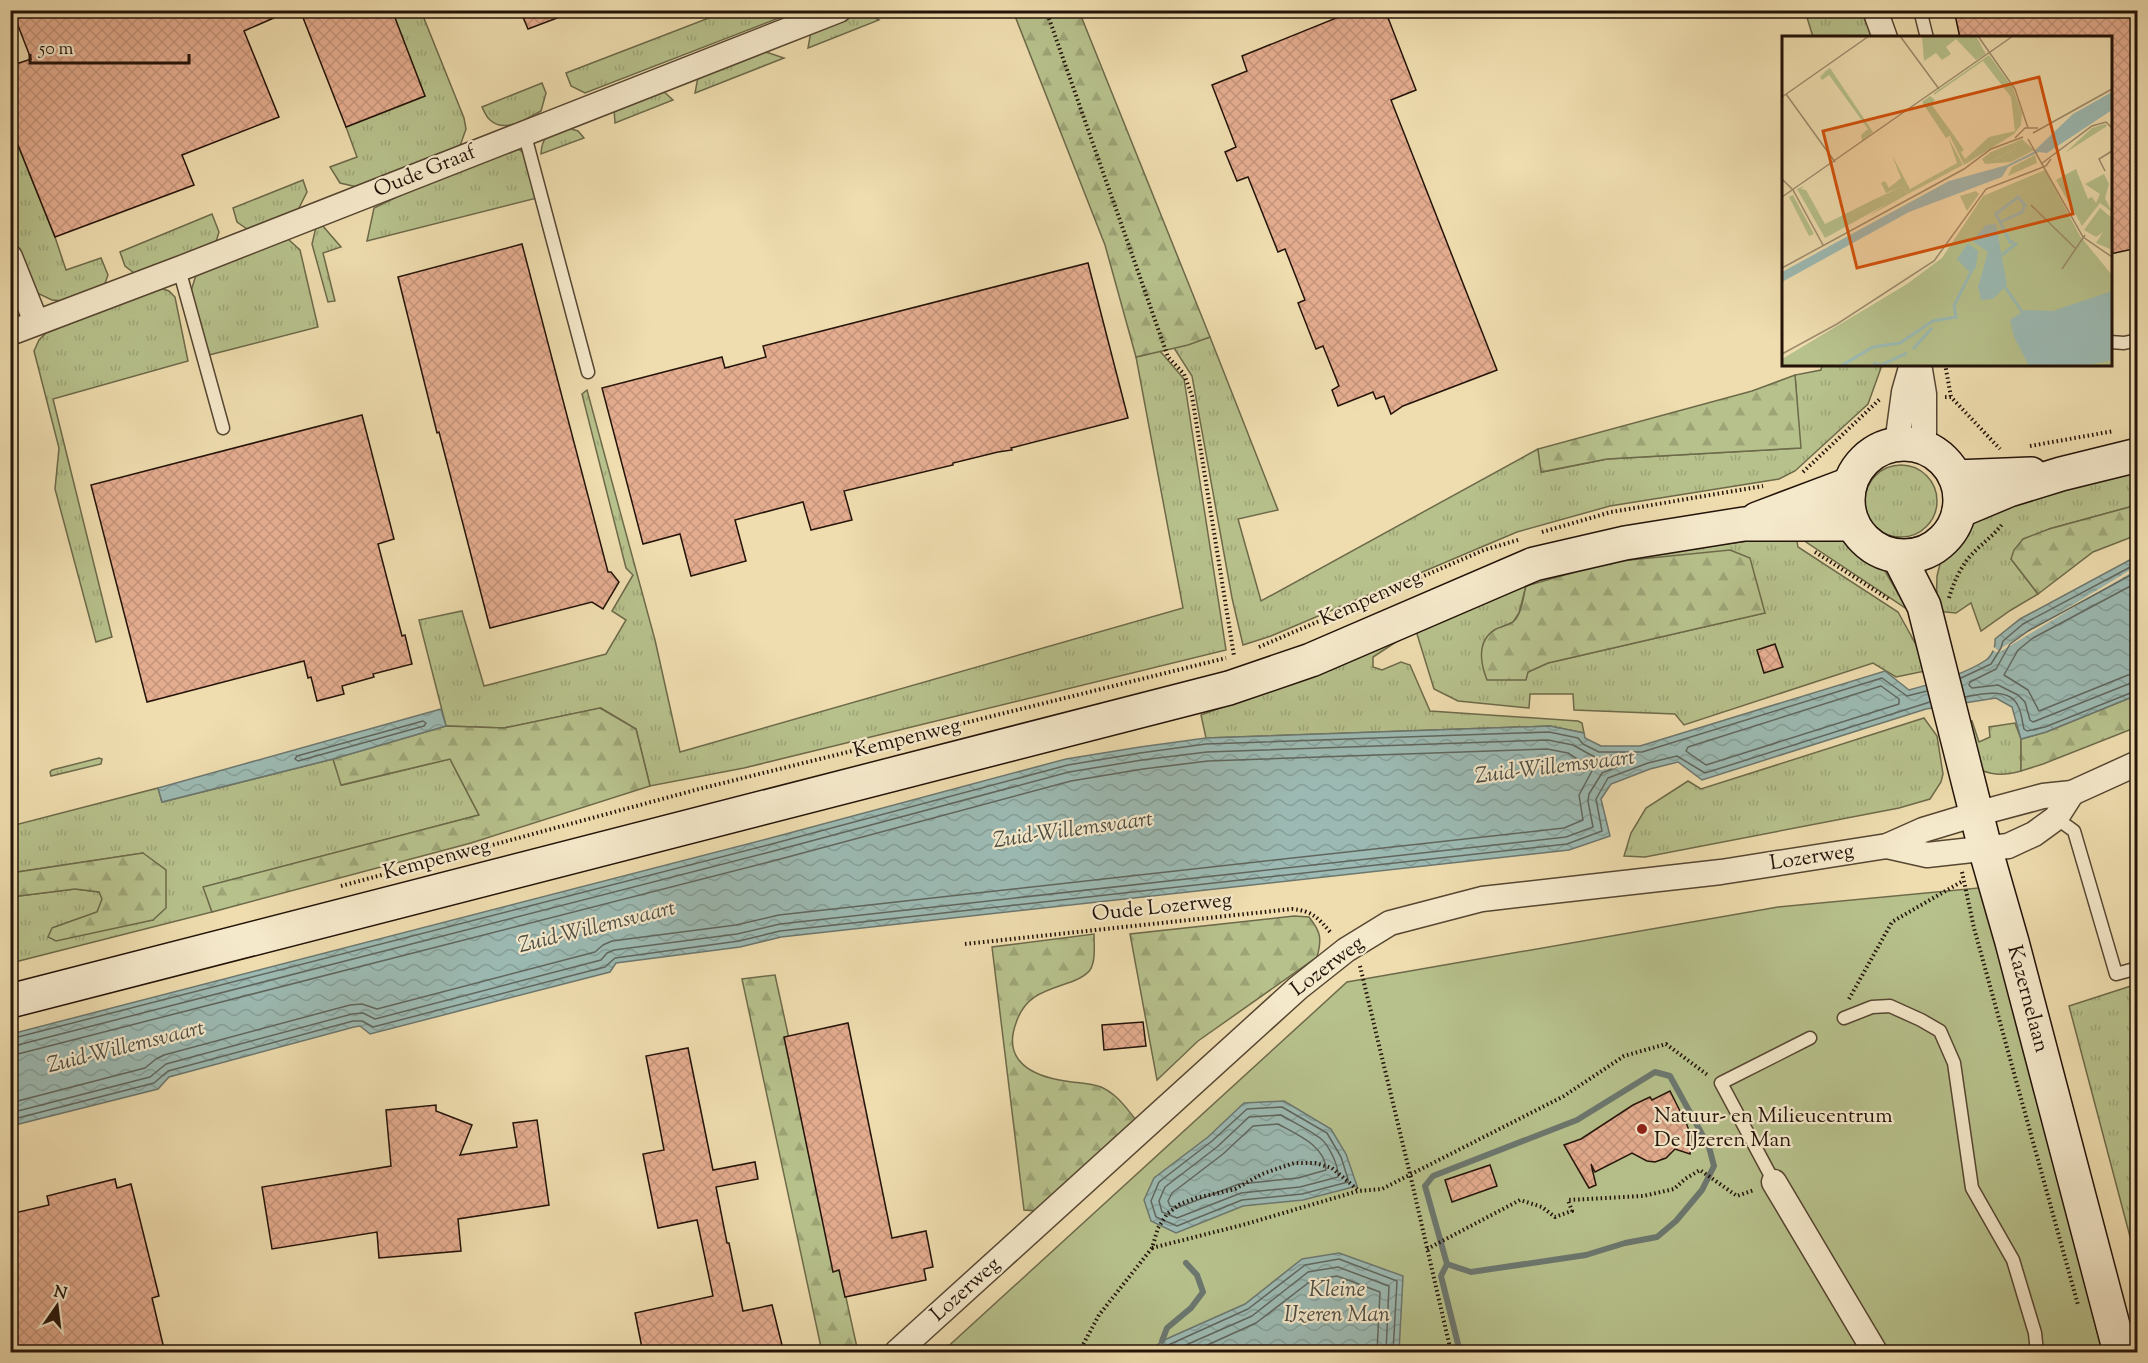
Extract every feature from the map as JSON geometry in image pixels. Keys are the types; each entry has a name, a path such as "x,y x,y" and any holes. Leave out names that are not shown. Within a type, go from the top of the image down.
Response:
{"main road":[{"path":"1955,477 2006,472 2061,474 2128,443"},
{"path":"1911,446 1937,455 1948,465 1955,477 1960,494 1959,511 1954,526 1944,540 1930,550 1915,556 1899,557 1880,551 1864,540 1853,524 1847,505 1850,484 1856,470 1867,457 1881,449 1911,446"},
{"path":"1959,511 2006,472"},
{"name":"Kempenweg","path":"10,1000 1229,688 1311,660 1534,564 1625,543 1744,524 1790,499 1850,484"},
{"name":"Kempenweg","path":"1790,499 1853,524"},
{"name":"Kazernelaan","path":"1923,603 1930,550"},
{"name":"Kazernelaan","path":"1899,557 1923,603 1976,814 2120,1353"}],"street":[{"name":"Oude Graaf","path":"10,333 838,10"},
{"path":"1875,10 1884,36"},
{"path":"10,257 36,322"},
{"path":"1911,366 1904,392 1911,446"},
{"path":"1911,446 1924,394 1919,366"},
{"name":"Lozerweg","path":"897,1353 1298,988 1346,950 1390,923 1482,899 1721,872 1887,846 1923,830 1976,814 2043,796 2072,793 2138,764"},
{"path":"2056,818 2072,793"},
{"name":"Lozerweg","path":"1887,846 1927,855 2008,846 2034,834 2056,818"},
{"path":"1774,1182 1875,1353"}],"lane":[{"path":"1920,10 1927,36"},
{"path":"524,132 588,372"},
{"path":"179,269 223,428"},
{"path":"2112,342 2124,343 2138,340"},
{"path":"2056,818 2073,831 2116,974 2138,968"},
{"path":"1844,1018 1872,1006 1890,1006 1940,1031 1954,1063 1972,1188 2013,1260 2035,1333 2037,1353"},
{"path":"1774,1182 1721,1083 1810,1038"}],"path":[{"path":"1046,10 1168,357 1184,374 1192,396 1234,656"},
{"path":"1790,499 1802,543 1923,603 1954,581 1968,559 1995,535 2010,513 2006,472 1951,398 1945,366"},
{"path":"1537,534 1611,512 1790,499 1880,398"},
{"path":"2025,447 2128,443"},
{"name":"Kempenweg","path":"1255,648 1484,550 1526,537"},
{"name":"Kempenweg","path":"336,887 699,789 1245,652"},
{"name":"Kazernelaan","path":"1844,1018 1849,1000 1892,922 1963,881 2078,1307"},
{"name":"Oude Lozerweg","path":"965,944 1292,909 1306,911 1318,918 1359,964 1451,1353"},
{"path":"1152,1248 1246,1224 1358,1191 1382,1189 1564,1096 1624,1056 1666,1044 1721,1083"},
{"path":"1079,1352 1099,1315 1152,1248 1160,1224 1167,1214 1180,1204 1235,1189 1262,1174 1294,1162 1316,1163 1332,1168 1358,1191"},
{"path":"1427,1249 1520,1200 1542,1207 1555,1217 1572,1211 1568,1200 1643,1196 1674,1189 1700,1170 1737,1196 1774,1182"}],"green space":[{"path":"392,11 421,11 464,118 466,129 460,146 357,187 340,183 330,167 357,157 346,127 425,96"},
{"path":"727,11 797,11 585,93 571,86 566,73"},
{"path":"1013,11 1079,11 1210,337 1188,345 1136,357 1105,245"},
{"path":"1805,11 1861,11 1872,36 1813,36"},
{"path":"865,12 879,20 808,48 811,31"},
{"path":"763,51 784,58 695,93 698,77"},
{"path":"542,83 546,93 541,111 523,121 509,125 496,124 488,118 482,107"},
{"path":"662,90 673,100 615,123 614,109"},
{"path":"10,125 66,270 101,258 108,275 104,286 64,301 52,300 37,293 30,284 11,233"},
{"path":"568,128 578,131 584,138 541,154 543,142 548,135"},
{"path":"515,146 527,156 537,198 367,241 374,208 436,178"},
{"path":"303,180 307,192 298,210 247,229 237,222 233,208"},
{"path":"212,214 219,232 216,242 134,273 125,266 120,252"},
{"path":"322,225 341,247 323,253 335,301 328,302 312,244 316,227"},
{"path":"288,239 300,250 318,327 205,356 191,291 196,275"},
{"path":"160,288 169,291 175,297 188,361 53,399 112,637 96,642 55,489 59,448 34,351 39,340 46,333"},
{"path":"1210,337 1278,510 1238,519 1261,601 1538,449 1542,472 1607,459 1800,448 1795,375 1821,370 1822,366 1882,366 1868,404 1795,471 1779,479 1610,506 1517,532 1271,636 1243,645 1232,598 1192,376 1174,348"},
{"path":"1160,351 1184,379 1226,650 744,768 650,786 636,729 601,708 504,728 446,726 419,620 462,611 484,686 606,654 626,620 612,611 633,575 626,568 582,394 587,390 655,640 680,752 1183,608 1136,357"},
{"path":"1795,375 1801,448 1607,459 1541,472 1538,449 1752,391"},
{"path":"1901,465 1921,471 1931,481 1937,501 1931,521 1921,531 1901,537 1881,531 1871,521 1865,501 1871,481 1881,471"},
{"path":"2137,468 2137,505 2049,529 2011,559 2038,594 1981,631 1971,603 1956,613 1936,611 1937,576 1941,560 1968,522 2002,501"},
{"path":"2137,505 2137,535 2093,552 2038,594 2011,559 2014,550 2023,539 2049,529"},
{"path":"1804,534 1843,539 1885,571 1907,609 1806,542"},
{"path":"1796,535 1798,547 1898,612 1930,670 1896,677 1873,663 1684,725 1675,714 1574,710 1573,694 1530,694 1529,708 1458,701 1434,689 1417,634 1421,622 1526,586 1519,613 1513,622 1499,628 1528,672 1548,663 1764,613 1610,562 1639,555"},
{"path":"1730,550 1750,558 1765,613 1548,663 1528,672 1526,680 1487,680 1482,659 1483,645 1496,629 1516,619 1526,586 1610,562"},
{"path":"1399,640 1373,657 1373,667 1382,670 1401,662 1410,665 1430,711 1578,721 1582,723 1584,733 1550,726 1206,738 1201,715"},
{"path":"2137,695 2137,727 2021,771 2021,739 2046,732"},
{"path":"600,708 636,729 650,786 471,843 212,912 203,887 479,815 450,759 341,785 333,759 446,726 504,728"},
{"path":"1924,718 1937,736 1943,774 1941,782 1930,799 1899,808 1645,857 1624,856 1631,833 1646,808 1688,781 1701,789"},
{"path":"1964,720 1972,721 1979,742 1990,737 1989,727 2015,723 2021,739 2021,771 2001,774 1981,770"},
{"path":"102,759 101,764 51,776 52,770"},
{"path":"333,759 342,785 450,759 479,815 204,887 212,912 11,963 11,897 75,889 99,892 103,899 97,912 52,928 153,920 143,853 11,873 11,826 158,788 162,802"},
{"path":"143,853 166,870 166,908 153,920 56,941 48,937 52,928 97,912 102,899 99,892 75,889 11,897 11,873"},
{"path":"1989,887 2102,1352 942,1352 1347,982 1778,907"},
{"path":"1294,916 1309,917 1316,927 1320,940 1317,957 1198,1041 1157,1080 1130,934"},
{"path":"1094,934 1094,958 1090,970 1081,978 1037,995 1025,1006 1016,1023 1013,1047 1023,1064 1041,1075 1107,1090 1137,1121 1036,1211 1024,1210 992,947"},
{"path":"775,975 858,1352 822,1352 742,979"},
{"path":"2138,984 2137,1263 2069,1006"}],"water":[{"name":"Zuid-Willemsvaart","path":"2137,556 2137,695 2046,732 2021,739 2012,707 1996,698 1926,709 1702,780 1678,762 1650,769 1611,784 1601,799 1610,836 1569,850 781,937 740,947 616,963 610,972 370,1034 360,1026 354,1027 169,1077 158,1089 11,1126 11,1034 767,839 1066,759 1206,738 1550,726 1584,733 1585,738 1601,746 1640,746 1885,671 1909,690 1949,678 1978,665 1990,656 1995,639 2020,619"},
{"path":"441,709 446,726 333,759 162,802 158,788"},
{"path":"1284,1101 1331,1129 1346,1154 1357,1186 1303,1200 1243,1206 1176,1233 1151,1221 1144,1200 1154,1178 1208,1137 1244,1103"},
{"name":"Kleine IJzeren Man","path":"1339,1253 1403,1276 1399,1352 1149,1352 1162,1341 1245,1304 1302,1259"}],"pier":[{"path":"2137,566 2137,569 1998,653 1990,649 1992,646 1998,650"}],"building":[{"path":"12,10 292,10 244,31 279,117 182,155 194,185 55,237 10,125 10,66 31,59"},
{"path":"300,10 392,10 425,96 346,127"},
{"path":"520,10 573,10 573,12 528,29"},
{"path":"1356,10 1385,10 1416,90 1391,100 1497,370 1403,406 1391,414 1384,396 1376,399 1373,392 1338,406 1332,390 1339,386 1323,346 1316,349 1298,303 1305,300 1285,249 1278,252 1248,177 1237,181 1225,152 1236,147 1212,85 1247,71 1242,56"},
{"path":"1954,10 2138,10 2138,248 2112,254 2112,36 1960,36"},
{"path":"522,244 608,572 611,572 619,582 603,609 592,602 490,628 439,432 437,433 398,277"},
{"path":"1088,263 1128,418 1011,448 1012,450 844,491 852,520 811,530 803,502 735,520 746,561 691,576 680,534 643,544 602,388 722,357 725,368 766,357 763,346"},
{"path":"362,415 394,539 378,544 402,636 405,635 412,664 373,674 374,677 342,686 344,694 317,701 304,661 147,702 91,485"},
{"path":"1775,644 1783,667 1764,673 1757,650"},
{"path":"1143,1022 1146,1046 1104,1050 1102,1025"},
{"path":"848,1023 892,1238 926,1231 933,1267 924,1269 926,1280 845,1297 839,1270 833,1272 784,1037"},
{"path":"688,1048 713,1170 755,1162 758,1179 716,1187 743,1311 772,1305 783,1349 766,1353 643,1353 635,1313 713,1296 697,1220 658,1228 643,1154 664,1150 646,1056"},
{"name":"Natuur- en Milieucentrum De IJzeren Man","path":"1670,1091 1691,1136 1690,1154 1675,1149 1666,1158 1655,1162 1647,1161 1632,1153 1595,1172 1591,1164 1596,1185 1589,1188 1564,1145 1581,1139 1633,1105 1650,1097 1652,1100"},
{"path":"436,1105 436,1111 472,1125 460,1155 517,1147 513,1123 537,1120 549,1205 458,1219 461,1251 379,1258 377,1232 272,1249 262,1187 391,1166 386,1110"},
{"path":"1490,1165 1497,1186 1452,1202 1445,1180"},
{"path":"115,1179 117,1188 131,1184 159,1296 152,1298 165,1353 10,1353 10,1214 49,1205 47,1196"}],"waterway":[{"path":"1447,1264 1471,1272 1586,1255 1625,1243 1657,1237 1676,1221 1702,1190 1714,1166 1709,1147 1670,1076 1655,1072 1577,1120 1433,1176 1425,1186 1447,1264 1441,1276 1460,1352"},
{"path":"1162,1341 1167,1328 1191,1308 1203,1292 1197,1275 1186,1263"}],"place":[{"name":"Natuur- en Milieucentrum De IJzeren Man","path":"1642,1129"}]}
